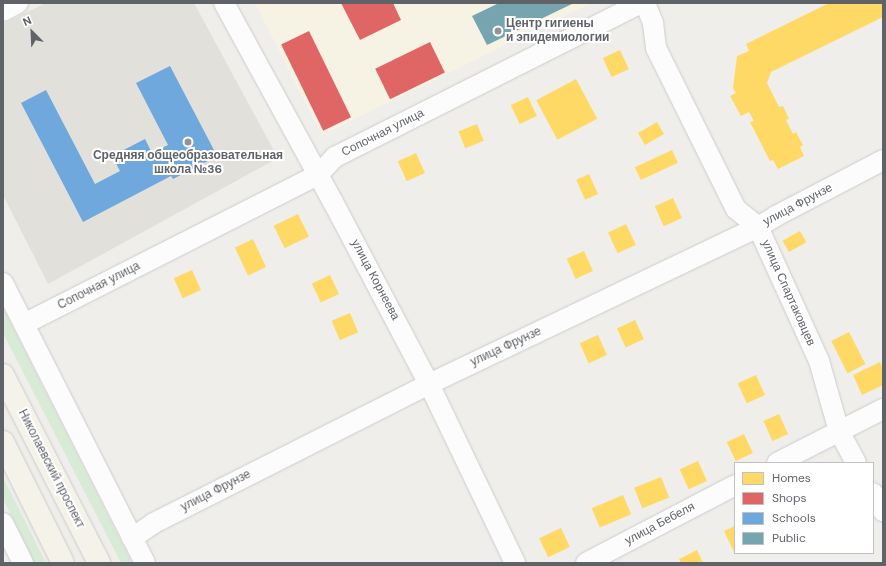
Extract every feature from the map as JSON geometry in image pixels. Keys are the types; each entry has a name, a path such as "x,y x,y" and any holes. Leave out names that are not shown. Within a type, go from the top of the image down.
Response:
{"main road":[{"name":"Николаевский проспект","path":"3,375 99,563"},
{"path":"3,442 63,563"}],"street":[{"path":"3,11 18,3"},
{"name":"улица Корнеева","path":"224,3 318,175 429,384 515,563"},
{"name":"Сопочная улица","path":"24,324 318,175 335,157 641,3"},
{"name":"улица Спартаковцев","path":"645,3 653,23 656,48 736,209 758,227 819,362 838,431 855,462"},
{"name":"улица Фрунзе","path":"132,538 154,522 429,384 758,227 883,160"},
{"path":"3,283 146,563"},
{"path":"779,462 883,409"},
{"name":"улица Бебеля","path":"586,563 734,486"},
{"path":"874,495 883,511"},
{"path":"3,523 23,563"}],"shaded area":[{"path":"46,3 194,3 278,158 48,284 3,195 3,24"},
{"path":"255,3 591,3 322,135"}],"green space":[{"path":"3,308 132,563 121,563 3,333"},
{"path":"3,477 46,563 35,563 3,499"}],"building: Homes":[{"path":"829,3 883,3 883,17 771,72 767,83 779,107 783,106 789,119 786,120 793,134 796,132 803,145 800,147 804,156 778,169 773,160 770,161 750,122 754,121 749,112 741,116 730,96 736,93 733,88 737,56 749,51 746,44"},
{"path":"620,50 629,69 612,77 603,58"},
{"path":"576,79 597,119 557,140 536,100"},
{"path":"528,97 537,116 520,124 511,105"},
{"path":"657,122 664,134 645,145 638,133"},
{"path":"477,124 484,141 465,148 458,131"},
{"path":"672,150 678,163 641,180 635,167"},
{"path":"416,153 425,173 407,181 398,161"},
{"path":"589,174 598,194 585,200 576,180"},
{"path":"673,198 682,218 664,226 655,206"},
{"path":"298,214 309,236 285,248 274,226"},
{"path":"626,224 636,245 618,253 608,232"},
{"path":"800,231 806,242 789,252 783,241"},
{"path":"253,239 266,267 248,276 235,247"},
{"path":"584,251 593,271 576,279 567,259"},
{"path":"192,270 201,290 183,298 174,278"},
{"path":"330,275 339,294 321,302 312,283"},
{"path":"350,313 358,332 340,340 332,321"},
{"path":"635,320 644,339 626,347 617,328"},
{"path":"849,332 865,364 848,373 831,341"},
{"path":"598,335 607,355 589,363 580,343"},
{"path":"880,362 883,369 883,385 862,395 853,375"},
{"path":"756,375 765,395 747,403 738,383"},
{"path":"779,414 788,434 772,441 763,421"},
{"path":"744,434 753,453 736,461 727,442"},
{"path":"698,461 707,481 689,489 680,469"},
{"path":"661,477 669,497 642,508 634,488"},
{"path":"623,495 631,514 600,528 592,508"},
{"path":"734,526 734,552 724,531"},
{"path":"561,528 570,547 548,557 539,538"},
{"path":"697,550 703,563 681,563 679,559"}],"building: Shops":[{"path":"341,3 393,3 401,20 360,40"},
{"path":"309,31 351,117 323,131 281,45"},
{"path":"430,42 445,73 390,99 375,69"}],"building: Schools":[{"name":"Средняя общеобразовательная школа №36","path":"170,66 214,150 205,155 208,161 173,179 171,176 83,222 21,103 46,90 95,184 120,171 112,156 145,139 152,153 168,145 136,83"}],"building: Public":[{"name":"Центр гигиены и эпидемиологии","path":"499,3 574,3 487,45 472,16"}],"place":[{"name":"Центр гигиены и эпидемиологии","path":"498,31"},
{"name":"Средняя общеобразовательная школа №36","path":"188,142"}]}
